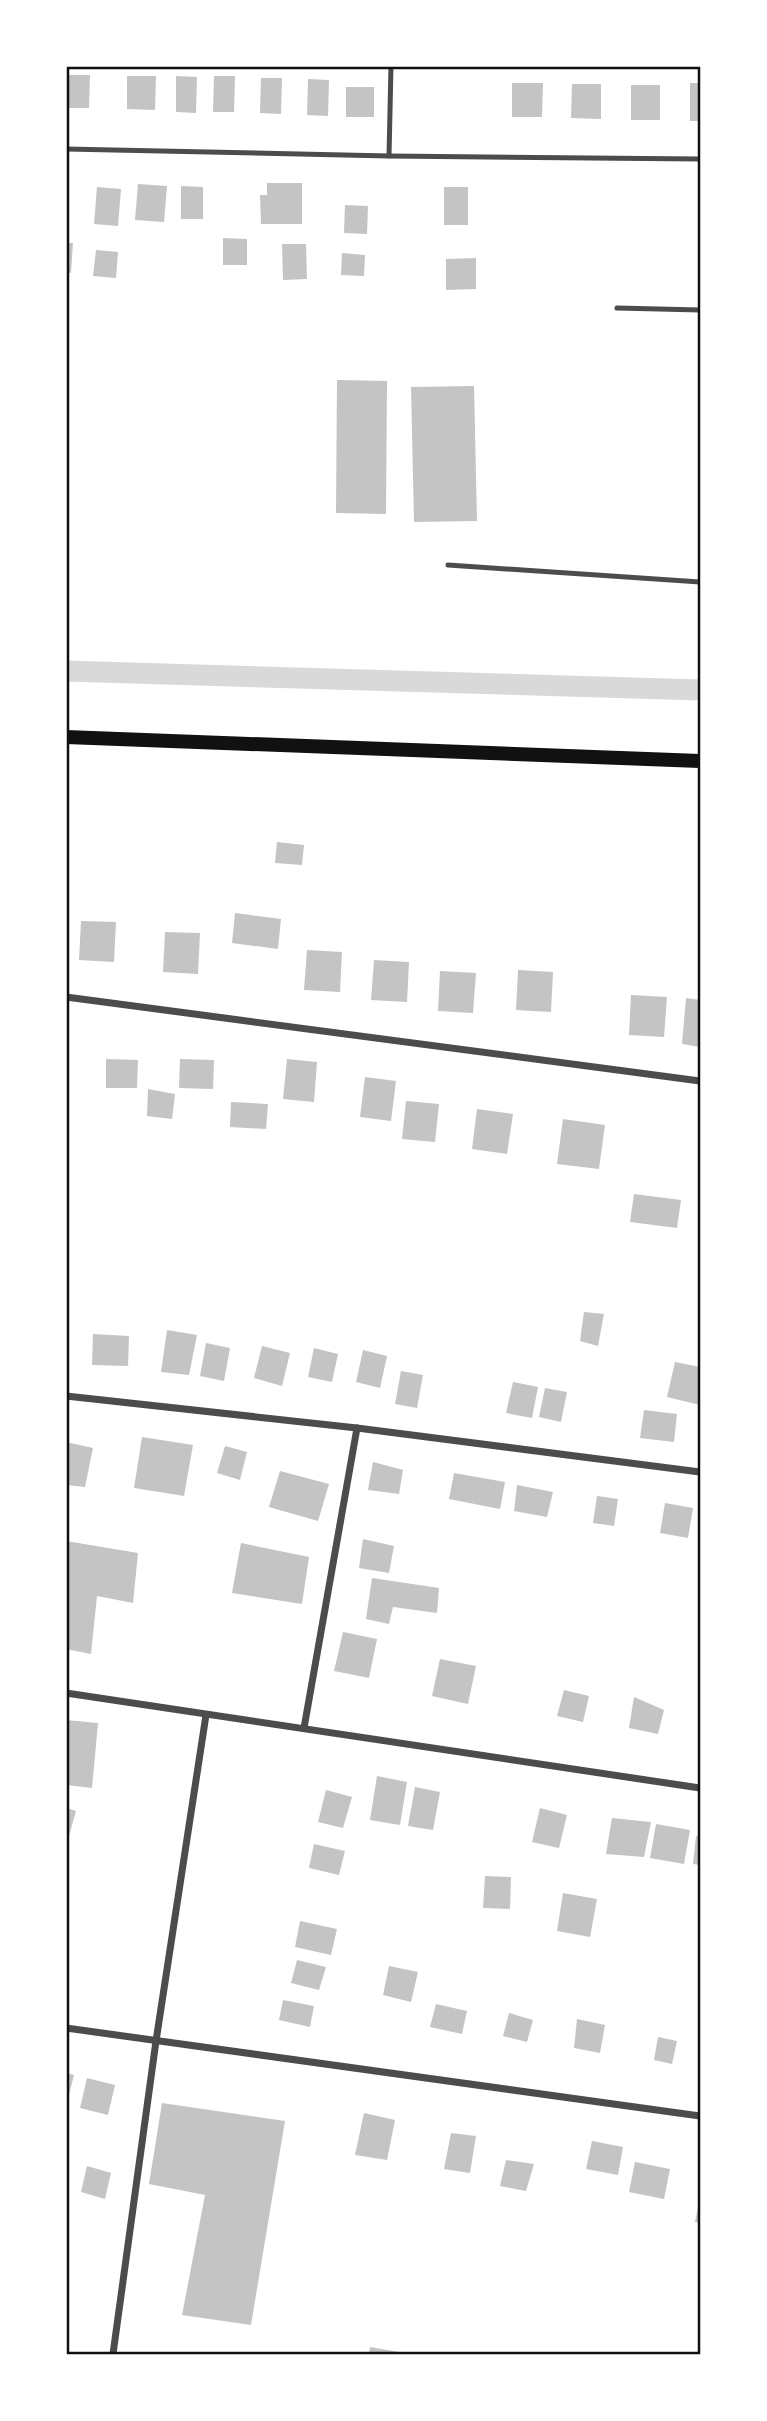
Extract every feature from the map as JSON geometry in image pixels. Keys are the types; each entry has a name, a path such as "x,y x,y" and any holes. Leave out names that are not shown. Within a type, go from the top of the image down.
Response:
{"main road":[{"path":"66,737 701,761"}],"street":[{"path":"66,997 701,1081"},
{"path":"66,1396 358,1428 701,1472"},
{"path":"304,1728 358,1428"},
{"path":"66,1693 701,1788"},
{"path":"113,2354 156,2041 206,1714"},
{"path":"66,2028 701,2116"}],"lane":[{"path":"389,156 391,66"},
{"path":"66,149 701,159"},
{"path":"617,308 701,310"},
{"path":"448,565 701,582"}],"building":[{"path":"66,75 90,75 89,108 66,108"},
{"path":"127,76 156,76 155,110 127,109"},
{"path":"176,76 197,77 196,113 176,112"},
{"path":"214,76 235,76 234,112 213,112"},
{"path":"261,78 282,78 281,114 260,113"},
{"path":"308,79 329,80 328,116 307,115"},
{"path":"512,83 543,83 542,117 512,117"},
{"path":"690,83 700,83 700,121 690,121"},
{"path":"572,84 601,84 601,119 571,118"},
{"path":"631,85 660,85 660,120 631,120"},
{"path":"346,87 374,87 374,117 346,117"},
{"path":"267,183 302,183 302,224 261,224 260,195 267,195"},
{"path":"138,184 167,186 164,222 135,220"},
{"path":"181,186 203,187 203,219 181,219"},
{"path":"97,187 121,189 118,226 94,224"},
{"path":"444,187 468,187 468,225 444,225"},
{"path":"345,205 368,206 367,234 344,233"},
{"path":"223,238 247,239 247,265 223,265"},
{"path":"66,243 73,243 71,273 66,272"},
{"path":"282,244 306,244 307,279 283,280"},
{"path":"96,250 118,252 116,278 93,276"},
{"path":"342,253 365,255 364,276 341,275"},
{"path":"476,258 476,289 446,290 446,259"},
{"path":"337,380 387,381 386,514 336,513"},
{"path":"474,386 477,521 414,522 411,387"},
{"path":"277,842 304,845 302,865 275,863"},
{"path":"235,913 281,919 278,949 232,943"},
{"path":"81,921 116,922 114,962 79,960"},
{"path":"165,932 200,933 198,974 163,972"},
{"path":"307,950 342,952 340,992 304,990"},
{"path":"374,960 409,962 407,1002 371,1000"},
{"path":"518,970 553,972 551,1012 516,1010"},
{"path":"440,971 476,973 473,1013 438,1011"},
{"path":"631,995 667,997 664,1037 629,1035"},
{"path":"686,998 700,1000 700,1047 682,1044"},
{"path":"106,1059 138,1060 137,1088 106,1088"},
{"path":"180,1059 214,1060 213,1089 179,1088"},
{"path":"287,1059 317,1062 314,1102 283,1099"},
{"path":"365,1077 396,1081 391,1121 360,1117"},
{"path":"148,1089 175,1094 172,1119 147,1116"},
{"path":"406,1101 439,1104 435,1142 402,1139"},
{"path":"231,1102 268,1104 266,1129 230,1127"},
{"path":"477,1109 513,1114 507,1154 472,1149"},
{"path":"563,1119 605,1125 599,1169 557,1164"},
{"path":"634,1194 681,1200 677,1228 630,1222"},
{"path":"584,1312 604,1314 598,1346 580,1341"},
{"path":"167,1330 197,1335 189,1375 161,1372"},
{"path":"93,1334 129,1336 128,1366 92,1365"},
{"path":"206,1343 230,1348 224,1381 200,1376"},
{"path":"262,1346 290,1353 282,1386 254,1378"},
{"path":"314,1348 338,1354 332,1382 308,1377"},
{"path":"363,1350 387,1356 380,1388 356,1382"},
{"path":"675,1362 700,1367 700,1405 667,1397"},
{"path":"401,1371 423,1375 417,1408 395,1404"},
{"path":"513,1382 538,1387 532,1418 506,1413"},
{"path":"545,1388 567,1392 561,1422 539,1417"},
{"path":"644,1410 677,1414 674,1442 640,1438"},
{"path":"142,1437 193,1445 184,1496 134,1488"},
{"path":"66,1442 93,1448 85,1487 66,1485"},
{"path":"225,1446 247,1452 240,1480 217,1473"},
{"path":"373,1462 403,1470 399,1494 368,1490"},
{"path":"280,1471 329,1484 318,1521 269,1507"},
{"path":"454,1473 505,1482 500,1509 449,1499"},
{"path":"517,1485 553,1492 547,1517 514,1511"},
{"path":"597,1496 618,1499 614,1526 593,1523"},
{"path":"665,1503 693,1508 688,1538 660,1533"},
{"path":"363,1539 394,1546 389,1573 359,1568"},
{"path":"66,1541 138,1553 133,1603 97,1596 91,1654 66,1649"},
{"path":"241,1543 309,1557 302,1604 232,1593"},
{"path":"372,1578 439,1588 437,1613 393,1607 389,1624 366,1619"},
{"path":"343,1632 377,1639 369,1678 334,1671"},
{"path":"440,1659 476,1666 468,1704 432,1696"},
{"path":"564,1690 589,1696 583,1722 557,1716"},
{"path":"634,1697 664,1710 658,1734 629,1728"},
{"path":"66,1720 98,1723 92,1788 66,1785"},
{"path":"377,1776 407,1782 400,1825 370,1820"},
{"path":"415,1787 440,1792 433,1830 408,1826"},
{"path":"326,1790 352,1797 343,1828 318,1822"},
{"path":"66,1808 76,1811 67,1843 66,1843"},
{"path":"540,1808 567,1815 559,1848 532,1842"},
{"path":"612,1818 651,1822 644,1857 606,1854"},
{"path":"656,1824 690,1830 684,1864 650,1858"},
{"path":"696,1836 700,1837 700,1865 693,1864"},
{"path":"314,1844 345,1851 339,1875 309,1868"},
{"path":"485,1876 511,1877 510,1909 483,1908"},
{"path":"563,1893 597,1899 590,1937 557,1931"},
{"path":"300,1921 337,1929 331,1955 295,1947"},
{"path":"297,1960 326,1967 319,1990 291,1983"},
{"path":"389,1966 418,1972 411,2002 383,1995"},
{"path":"283,2000 314,2006 310,2027 279,2020"},
{"path":"436,2004 467,2011 462,2034 430,2027"},
{"path":"509,2013 533,2020 527,2042 503,2036"},
{"path":"577,2019 605,2025 600,2053 574,2048"},
{"path":"658,2037 677,2041 672,2064 654,2060"},
{"path":"66,2073 74,2075 67,2103 66,2103"},
{"path":"87,2078 115,2085 108,2115 80,2108"},
{"path":"162,2103 285,2121 251,2325 182,2315 205,2195 149,2184"},
{"path":"364,2113 395,2120 387,2160 355,2155"},
{"path":"451,2133 476,2136 470,2173 444,2169"},
{"path":"592,2141 623,2147 618,2175 586,2169"},
{"path":"506,2160 534,2164 526,2191 500,2186"},
{"path":"635,2162 670,2169 664,2199 629,2192"},
{"path":"87,2166 111,2173 105,2199 81,2192"},
{"path":"700,2203 700,2223 695,2222"},
{"path":"370,2347 405,2353 405,2354 369,2354"}],"waterway":[{"path":"66,671 700,690"}]}
